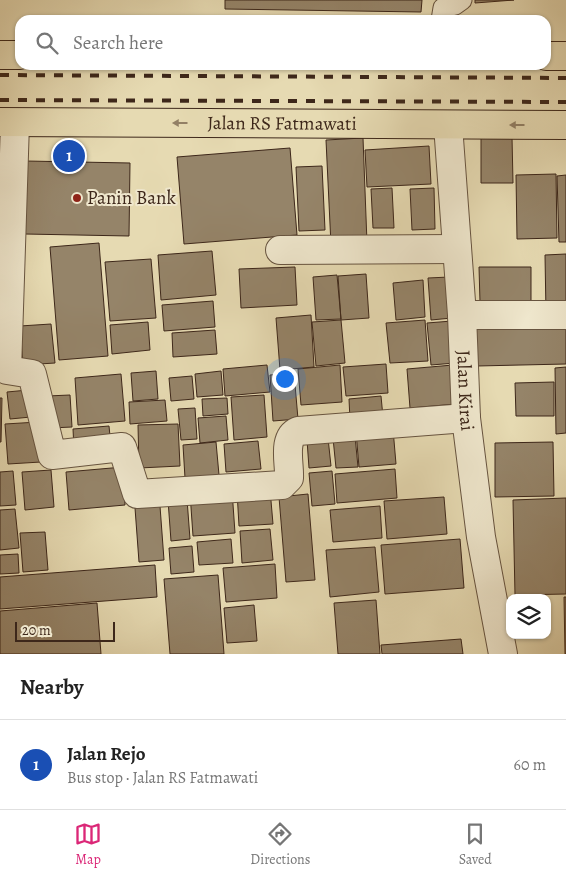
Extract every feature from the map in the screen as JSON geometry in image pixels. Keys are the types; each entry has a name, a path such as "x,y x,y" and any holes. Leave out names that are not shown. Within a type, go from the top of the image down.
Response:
{"main road":[{"path":"0,55 15,55"},
{"path":"551,56 566,56"},
{"name":"Jalan RS Fatmawati","path":"8,123 566,125"}],"street":[{"path":"8,123 7,370 32,374 52,455 122,447 137,494 282,485 289,478 289,442 294,433 298,431 466,418"},
{"name":"Jalan Kirai","path":"448,125 462,315 466,418 481,537 503,654"},
{"path":"280,250 457,249"},
{"path":"462,315 566,314"}],"lane":[{"path":"442,15 443,8 455,5 462,0"}],"building":[{"path":"225,0 422,0 421,12 225,9"},
{"path":"475,0 514,0 475,3"},
{"path":"512,137 513,183 481,183 481,138"},
{"path":"363,138 367,243 331,245 326,140"},
{"path":"429,146 431,184 367,187 365,150"},
{"path":"290,148 297,235 184,244 177,157"},
{"name":"Panin Bank","path":"26,161 130,163 129,236 25,234"},
{"path":"322,166 325,230 299,231 296,167"},
{"path":"556,174 557,238 517,239 516,175"},
{"path":"566,175 566,242 559,242 557,176"},
{"path":"392,188 394,228 373,228 371,189"},
{"path":"434,188 435,229 412,230 410,189"},
{"path":"99,243 108,356 59,360 50,247"},
{"path":"212,251 216,295 161,300 158,255"},
{"path":"566,254 566,312 546,313 545,255"},
{"path":"151,259 156,318 110,321 105,262"},
{"path":"295,267 297,305 241,308 239,269"},
{"path":"479,267 531,267 531,301 480,302"},
{"path":"366,274 369,318 341,320 338,276"},
{"path":"337,275 341,319 316,320 313,277"},
{"path":"449,277 452,318 431,320 428,278"},
{"path":"423,280 425,317 396,320 393,283"},
{"path":"213,301 215,327 164,331 162,305"},
{"path":"311,315 314,367 280,370 276,318"},
{"path":"341,320 345,363 316,366 312,322"},
{"path":"425,320 428,361 390,363 386,323"},
{"path":"452,321 455,363 431,365 427,323"},
{"path":"148,322 150,350 112,354 110,325"},
{"path":"51,324 55,363 23,365 20,326"},
{"path":"566,325 566,364 477,366 476,328"},
{"path":"215,330 217,354 173,357 172,333"},
{"path":"386,364 388,393 346,396 343,367"},
{"path":"267,365 270,392 225,396 223,369"},
{"path":"340,365 342,402 301,405 298,369"},
{"path":"453,365 456,404 410,408 407,369"},
{"path":"566,367 566,433 556,434 555,368"},
{"path":"156,371 158,399 133,401 131,373"},
{"path":"221,371 223,395 197,397 195,374"},
{"path":"294,373 298,419 273,421 270,375"},
{"path":"121,374 125,421 78,425 75,378"},
{"path":"192,376 194,399 171,401 169,378"},
{"path":"554,382 554,416 516,416 515,383"},
{"path":"28,390 31,417 10,419 7,392"},
{"path":"70,395 72,427 50,428 47,396"},
{"path":"264,395 267,437 234,440 231,397"},
{"path":"381,396 383,417 350,420 349,399"},
{"path":"0,398 2,398 1,442 0,442"},
{"path":"227,398 228,414 203,416 202,399"},
{"path":"165,400 167,421 130,424 129,402"},
{"path":"195,408 197,439 181,440 178,409"},
{"path":"226,416 228,440 200,443 198,418"},
{"path":"38,422 41,462 8,464 5,424"},
{"path":"178,424 180,466 139,468 138,425"},
{"path":"109,426 111,446 74,449 73,429"},
{"path":"393,429 396,464 359,467 356,432"},
{"path":"355,436 358,467 336,468 333,438"},
{"path":"328,438 331,466 309,468 307,440"},
{"path":"258,441 261,469 226,472 224,444"},
{"path":"216,442 219,475 185,478 183,445"},
{"path":"553,442 554,496 495,497 495,443"},
{"path":"123,467 125,505 69,510 66,472"},
{"path":"395,469 397,498 337,503 335,474"},
{"path":"51,470 54,507 25,510 22,472"},
{"path":"13,471 16,505 0,506 0,472"},
{"path":"332,471 335,504 312,506 309,473"},
{"path":"270,489 273,524 239,526 237,491"},
{"path":"232,490 235,533 193,536 190,493"},
{"path":"308,494 315,580 286,582 279,497"},
{"path":"444,497 447,534 387,539 384,501"},
{"path":"566,498 566,594 515,594 513,500"},
{"path":"187,499 190,539 171,541 168,500"},
{"path":"160,506 164,560 139,562 135,508"},
{"path":"380,506 382,538 333,542 330,510"},
{"path":"15,509 19,548 0,550 0,510"},
{"path":"270,529 273,560 242,563 240,531"},
{"path":"45,532 48,570 23,572 20,533"},
{"path":"231,539 233,563 199,565 197,542"},
{"path":"460,539 464,588 385,594 381,545"},
{"path":"192,546 194,572 171,574 169,548"},
{"path":"375,547 379,592 330,597 326,550"},
{"path":"18,554 19,573 0,574 0,555"},
{"path":"275,564 277,598 226,602 223,568"},
{"path":"155,565 157,597 0,609 0,577"},
{"path":"218,575 224,654 170,654 164,579"},
{"path":"564,597 566,597 566,654 565,654"},
{"path":"376,600 380,654 338,654 334,603"},
{"path":"97,603 101,654 0,654 0,611"},
{"path":"254,605 257,641 227,643 224,608"},
{"path":"461,639 463,654 382,654 381,645"}],"railway":[{"path":"0,75 566,78"},
{"path":"0,100 566,102"}],"place":[{"name":"Jalan Rejo","path":"69,156"},
{"name":"Panin Bank","path":"77,198"}]}
